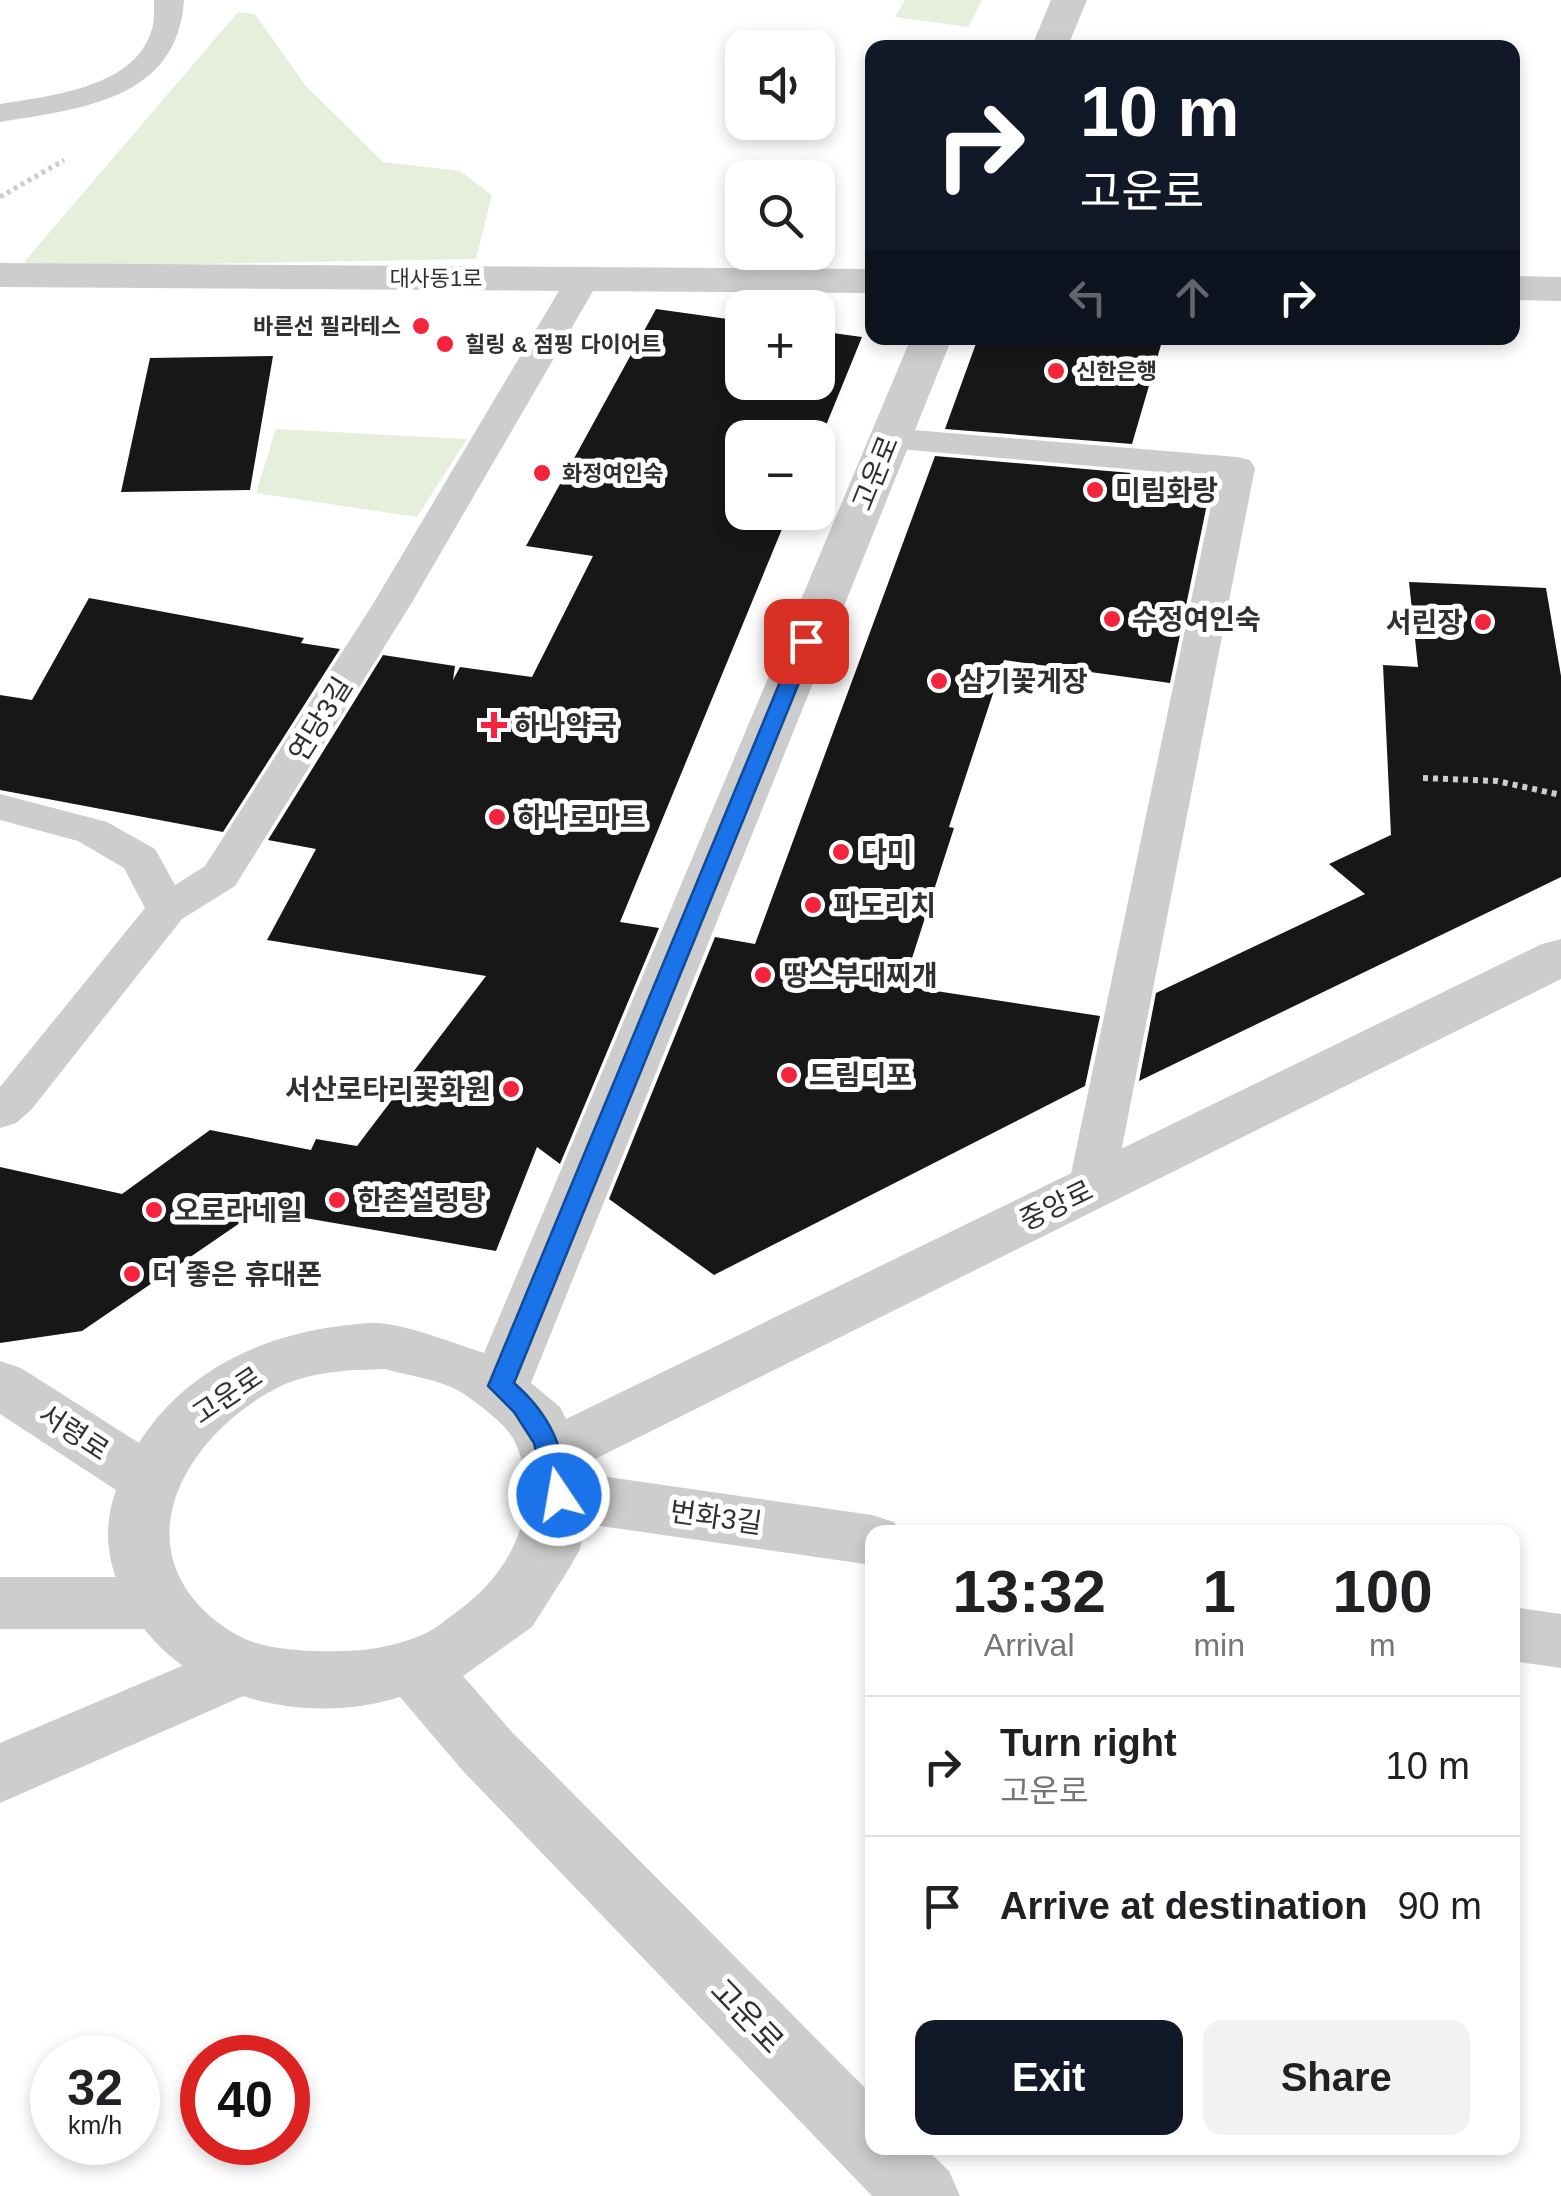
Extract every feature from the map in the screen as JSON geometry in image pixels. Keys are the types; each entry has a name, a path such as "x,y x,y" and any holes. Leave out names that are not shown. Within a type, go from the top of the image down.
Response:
{"street":[{"path":"1052,40 1069,0"},
{"name":"대사동1로","path":"0,275 865,281"},
{"path":"1520,288 1561,289"},
{"name":"고운로","path":"500,1386 927,345"},
{"name":"중앙로","path":"556,1474 1090,1188 1561,957"},
{"name":"고운로","path":"385,1346 439,1356 500,1386 532,1416 556,1474 557,1530 522,1597 476,1639 416,1669 372,1680 326,1683 281,1679 240,1668 193,1641 150,1589 138,1542 139,1510 148,1480 173,1437 210,1399 257,1371 293,1358 348,1347 385,1346"},
{"name":"서령로","path":"0,1384 148,1480"},
{"name":"번화3길","path":"556,1474 865,1539"},
{"path":"0,1603 158,1602"},
{"path":"1520,1635 1561,1641"},
{"path":"0,1774 240,1668"},
{"name":"고운로","path":"416,1669 487,1750 865,2137"},
{"name":"고운로","path":"883,2155 923,2196"}],"lane":[{"path":"0,113 77,99 138,71 168,36 169,0"},
{"name":"연당3길","path":"0,1112 15,1099 167,909 220,876 392,604 583,279"},
{"path":"889,439 1237,468 1090,1188"},
{"path":"0,807 92,831 140,859 167,909"}],"path":[{"path":"1424,778 1497,781 1561,795"}],"green space":[{"path":"905,0 982,0 968,27 895,17"},
{"path":"238,12 255,14 305,85 383,162 460,171 492,195 476,259 40,267 24,262"},
{"path":"276,429 467,439 417,517 256,493"}],"building":[{"path":"656,309 725,319 725,400 835,400 835,333 862,337 828,420 725,420 725,530 782,530 620,922 659,928 560,1164 537,1147 496,1251 259,1210 82,1331 0,1343 0,1167 122,1194 210,1130 311,1150 316,1139 357,1146 486,976 267,940 316,849 268,840 383,655 455,666 453,680 460,667 532,677 593,556 526,546"},
{"name":"신한은행","path":"975,345 1161,345 1132,444 945,429"},
{"path":"273,356 250,490 121,492 150,358"},
{"path":"935,456 1212,480 1170,683 1004,660 949,827 954,828 903,986 1100,1016 1085,1086 714,1275 609,1199 715,937 755,944"},
{"path":"1409,582 1546,588 1561,676 1561,877 1139,1081 1156,993 1365,894 1329,864 1391,835 1383,665 1418,667"},
{"path":"89,598 304,638 301,643 340,649 223,832 0,790 0,695 32,700"}],"place":[{"name":"바른선 필라테스","path":"421,326"},
{"name":"힐링 & 점핑 다이어트","path":"445,344"},
{"name":"신한은행","path":"1056,371"},
{"name":"화정여인숙","path":"542,473"},
{"name":"미림화랑","path":"1095,490"},
{"name":"수정여인숙","path":"1112,619"},
{"name":"서린장","path":"1483,622"},
{"name":"삼기꽃게장","path":"939,681"},
{"name":"하나약국","path":"494,725"},
{"name":"하나로마트","path":"497,817"},
{"name":"다미","path":"841,852"},
{"name":"파도리치","path":"813,905"},
{"name":"땅스부대찌개","path":"763,975"},
{"name":"드림디포","path":"789,1075"},
{"name":"서산로타리꽃화원","path":"511,1089"},
{"name":"한촌설렁탕","path":"337,1200"},
{"name":"오로라네일","path":"154,1210"},
{"name":"더 좋은 휴대폰","path":"132,1274"}],"route":[{"path":"559,1495 556,1467 546,1440 523,1405 500,1386 806,641"}]}
